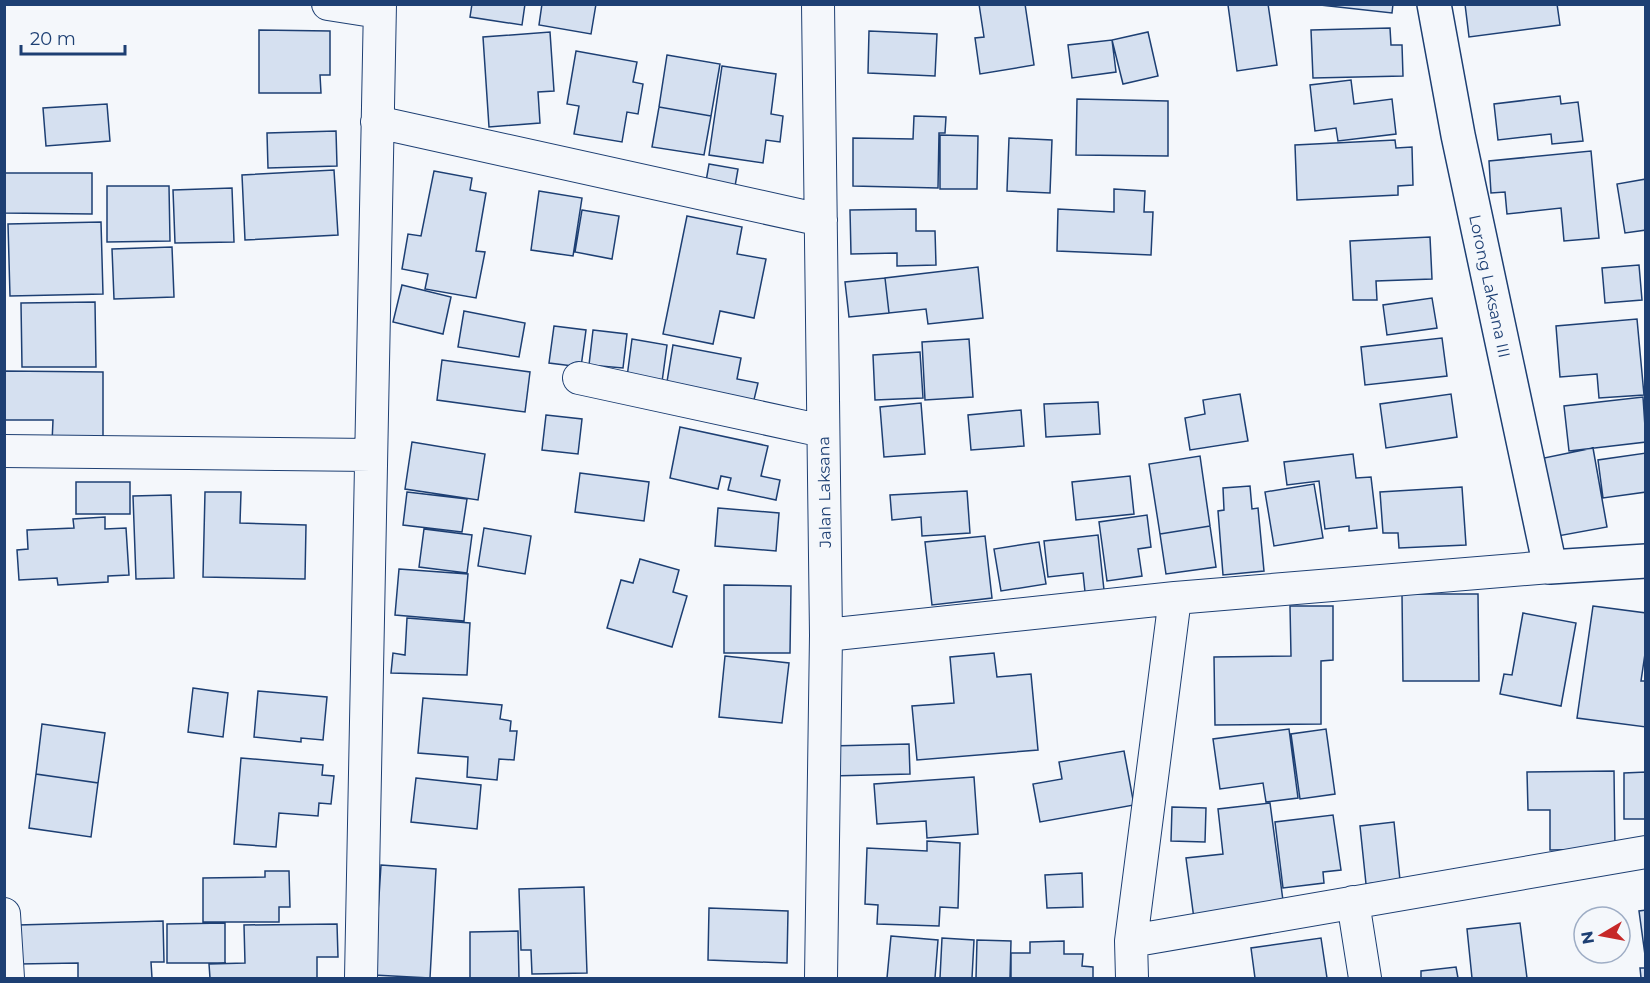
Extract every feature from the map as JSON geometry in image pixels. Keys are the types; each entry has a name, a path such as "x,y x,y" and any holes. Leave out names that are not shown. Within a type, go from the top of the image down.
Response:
{"street":[{"path":"328,4 380,8 361,978"},
{"name":"Jalan Laksana","path":"818,4 825,635 821,978"},
{"name":"Lorong Laksana III","path":"1434,4 1458,135 1550,567"},
{"path":"377,122 821,220"},
{"path":"579,378 823,431"},
{"path":"4,451 371,455"},
{"path":"825,635 1175,598 1646,561"},
{"path":"1132,978 1131,941 1175,598"},
{"path":"1131,941 1646,852"},
{"path":"1353,902 1365,978"},
{"path":"4,914 8,978"}],"building":[{"path":"472,4 525,4 522,25 470,17"},
{"path":"542,4 596,4 591,34 539,25"},
{"path":"979,4 1025,4 1034,65 980,74 975,38 984,37"},
{"path":"1268,4 1277,65 1237,71 1228,5"},
{"path":"1311,4 1393,4 1392,13"},
{"path":"1465,4 1557,4 1560,25 1469,37"},
{"path":"1390,28 1391,45 1402,45 1403,76 1313,78 1311,30"},
{"path":"259,30 330,31 330,75 320,75 321,93 259,93"},
{"path":"869,31 937,34 935,76 868,73"},
{"path":"550,32 554,91 538,92 540,123 489,127 483,37"},
{"path":"1148,32 1158,76 1123,84 1112,40"},
{"path":"1112,40 1116,72 1072,78 1068,45"},
{"path":"576,51 637,62 633,82 643,84 638,114 627,112 622,142 574,134 579,106 567,104"},
{"path":"667,55 720,64 711,116 659,107"},
{"path":"722,66 776,74 771,114 783,116 780,142 766,140 763,163 709,155"},
{"path":"1351,80 1354,104 1392,99 1396,134 1338,141 1336,128 1315,131 1310,85"},
{"path":"1560,96 1561,104 1578,102 1583,141 1552,144 1551,134 1498,140 1494,104"},
{"path":"1077,99 1168,101 1168,156 1076,155"},
{"path":"107,104 110,141 46,146 43,108"},
{"path":"659,107 711,116 704,155 652,147"},
{"path":"914,116 946,117 945,133 939,133 938,188 853,186 853,138 913,139"},
{"path":"336,131 337,166 268,168 267,133"},
{"path":"940,135 978,136 977,189 940,189"},
{"path":"1009,138 1052,140 1050,193 1007,191"},
{"path":"1395,140 1396,148 1412,147 1413,185 1398,186 1398,195 1297,200 1295,145"},
{"path":"1591,151 1599,238 1564,241 1561,208 1507,214 1505,192 1491,193 1489,161"},
{"path":"709,164 738,169 733,198 704,193"},
{"path":"334,170 338,235 245,240 242,175"},
{"path":"434,171 472,178 470,190 486,193 476,251 485,252 476,298 425,289 428,274 402,269 408,234 421,236"},
{"path":"4,173 92,173 92,214 4,213"},
{"path":"1646,179 1646,230 1625,233 1617,184"},
{"path":"107,186 169,186 170,241 107,242"},
{"path":"232,188 234,242 175,243 173,190"},
{"path":"1114,189 1145,191 1144,212 1153,212 1151,255 1057,251 1058,209 1114,212"},
{"path":"539,191 582,198 573,256 531,250"},
{"path":"916,209 916,231 935,231 936,265 897,266 897,253 851,254 850,210"},
{"path":"582,210 619,216 612,259 575,252"},
{"path":"687,216 742,227 737,254 766,259 754,318 720,311 713,344 663,334"},
{"path":"101,222 103,294 10,296 8,224"},
{"path":"1430,237 1432,279 1376,281 1377,300 1353,300 1350,241"},
{"path":"172,247 174,297 114,299 112,249"},
{"path":"1639,265 1642,300 1605,303 1602,268"},
{"path":"978,267 983,318 928,324 926,309 889,313 885,278"},
{"path":"885,278 889,313 849,317 845,282"},
{"path":"402,285 451,297 443,334 393,322"},
{"path":"1432,298 1437,328 1387,335 1383,305"},
{"path":"95,302 96,367 22,367 21,303"},
{"path":"464,311 525,323 519,357 458,347"},
{"path":"1637,319 1644,395 1599,398 1597,374 1560,377 1556,326"},
{"path":"554,326 586,330 581,367 549,363"},
{"path":"593,330 627,334 623,368 589,365"},
{"path":"1442,338 1447,376 1365,385 1361,347"},
{"path":"632,339 667,345 662,382 627,377"},
{"path":"969,339 973,397 925,400 922,342"},
{"path":"673,345 741,358 737,379 758,383 753,404 666,388"},
{"path":"920,352 923,398 875,400 873,355"},
{"path":"442,360 530,372 525,412 437,400"},
{"path":"4,371 103,372 103,444 52,443 53,420 4,420"},
{"path":"1240,394 1248,441 1190,450 1185,418 1205,414 1203,400"},
{"path":"1451,394 1457,437 1386,448 1380,404"},
{"path":"1643,397 1646,442 1569,451 1564,406"},
{"path":"1098,402 1100,434 1046,437 1044,404"},
{"path":"921,403 925,454 884,457 880,407"},
{"path":"1021,410 1024,446 971,450 968,415"},
{"path":"546,415 582,419 578,454 542,450"},
{"path":"680,427 768,446 761,476 780,480 776,500 728,490 731,478 721,476 718,489 670,478"},
{"path":"412,442 485,454 478,500 405,489"},
{"path":"1593,448 1607,527 1558,536 1544,458"},
{"path":"1646,453 1646,492 1603,498 1598,460"},
{"path":"1353,454 1356,478 1371,477 1377,528 1349,531 1349,526 1325,529 1319,481 1287,485 1284,462"},
{"path":"1200,456 1210,526 1160,534 1149,464"},
{"path":"580,473 649,482 644,521 575,512"},
{"path":"1130,476 1134,514 1076,520 1072,482"},
{"path":"76,482 130,482 130,514 76,514"},
{"path":"1314,484 1323,538 1274,546 1265,492"},
{"path":"1250,486 1252,509 1258,508 1264,571 1223,575 1218,511 1224,510 1223,488"},
{"path":"1462,487 1466,545 1399,548 1398,533 1383,533 1380,492"},
{"path":"967,491 970,533 922,536 921,517 892,520 890,495"},
{"path":"205,492 241,492 240,523 306,525 305,579 203,577"},
{"path":"407,492 467,499 462,532 403,525"},
{"path":"171,495 174,578 136,579 133,496"},
{"path":"718,508 779,513 776,551 715,546"},
{"path":"1147,515 1151,547 1138,549 1142,576 1107,581 1099,522"},
{"path":"105,517 105,529 126,528 129,575 108,576 108,582 58,585 57,578 19,580 17,550 28,549 27,530 74,528 73,519"},
{"path":"1210,526 1216,567 1166,574 1160,534"},
{"path":"484,528 531,536 525,574 478,566"},
{"path":"424,529 472,535 467,573 419,567"},
{"path":"1098,535 1104,590 1085,592 1083,573 1048,577 1044,541"},
{"path":"985,536 992,598 932,605 925,542"},
{"path":"1039,542 1046,584 1001,591 994,549"},
{"path":"640,559 679,570 673,592 687,596 672,647 607,628 621,580 633,583"},
{"path":"399,569 468,574 464,621 395,615"},
{"path":"724,585 791,586 790,653 724,653"},
{"path":"1402,594 1478,594 1479,681 1403,681"},
{"path":"1290,606 1333,606 1333,660 1321,661 1321,724 1215,725 1214,657 1291,656"},
{"path":"1593,606 1646,613 1646,647 1641,681 1646,681 1646,727 1577,718"},
{"path":"1523,613 1576,623 1561,706 1500,694 1504,674 1512,675"},
{"path":"407,618 470,623 467,675 391,673 393,653 405,655"},
{"path":"994,653 997,677 1031,674 1038,750 917,760 912,706 954,703 950,657"},
{"path":"725,656 789,663 782,723 719,717"},
{"path":"193,688 228,693 223,737 188,732"},
{"path":"258,691 327,697 323,740 301,738 301,742 254,737"},
{"path":"423,698 502,705 500,719 511,721 510,731 517,731 514,760 499,759 497,780 467,777 468,757 418,753"},
{"path":"42,724 105,733 98,783 36,774"},
{"path":"1289,729 1298,798 1266,802 1263,783 1220,789 1213,739"},
{"path":"1326,729 1335,794 1300,799 1291,734"},
{"path":"909,744 910,774 831,776 831,746"},
{"path":"1124,751 1134,805 1040,822 1033,784 1062,779 1059,762"},
{"path":"241,758 323,765 322,775 334,776 331,804 319,803 318,816 279,813 276,847 234,844"},
{"path":"1614,771 1615,849 1550,850 1550,810 1528,810 1527,772"},
{"path":"1646,772 1646,819 1624,819 1624,773"},
{"path":"36,774 98,783 91,837 29,828"},
{"path":"974,777 978,834 927,838 926,821 877,824 874,784"},
{"path":"416,778 481,785 477,829 411,822"},
{"path":"1270,803 1284,908 1194,919 1186,858 1223,854 1218,809"},
{"path":"1172,807 1206,808 1205,842 1171,841"},
{"path":"1333,815 1341,870 1323,872 1324,883 1283,888 1275,822"},
{"path":"1394,822 1400,880 1366,884 1360,826"},
{"path":"927,841 960,843 958,908 940,907 939,926 877,924 878,905 865,904 867,848 927,851"},
{"path":"381,865 436,869 430,978 374,975"},
{"path":"265,871 289,871 290,907 279,907 279,922 203,922 203,878 265,877"},
{"path":"1082,873 1083,907 1047,908 1045,875"},
{"path":"584,887 587,973 532,974 531,950 521,950 519,889"},
{"path":"709,908 788,911 787,963 708,960"},
{"path":"1646,910 1646,955 1645,955 1639,911"},
{"path":"163,921 164,962 151,962 152,978 78,978 78,963 19,964 18,925"},
{"path":"225,923 225,963 167,963 167,924"},
{"path":"1520,923 1527,978 1472,978 1467,929"},
{"path":"337,924 338,957 317,957 317,978 210,978 209,964 245,963 244,925"},
{"path":"518,931 519,978 470,978 470,932"},
{"path":"891,936 938,940 935,978 887,978"},
{"path":"942,938 974,940 972,978 940,978"},
{"path":"1321,938 1327,978 1255,978 1251,948"},
{"path":"977,940 1011,941 1010,978 976,978"},
{"path":"1064,941 1064,954 1083,954 1082,966 1093,967 1093,978 1011,978 1011,953 1030,953 1030,942"},
{"path":"1456,967 1458,978 1421,978 1421,971"},
{"path":"1640,968 1646,968 1646,978 1641,978"}]}
